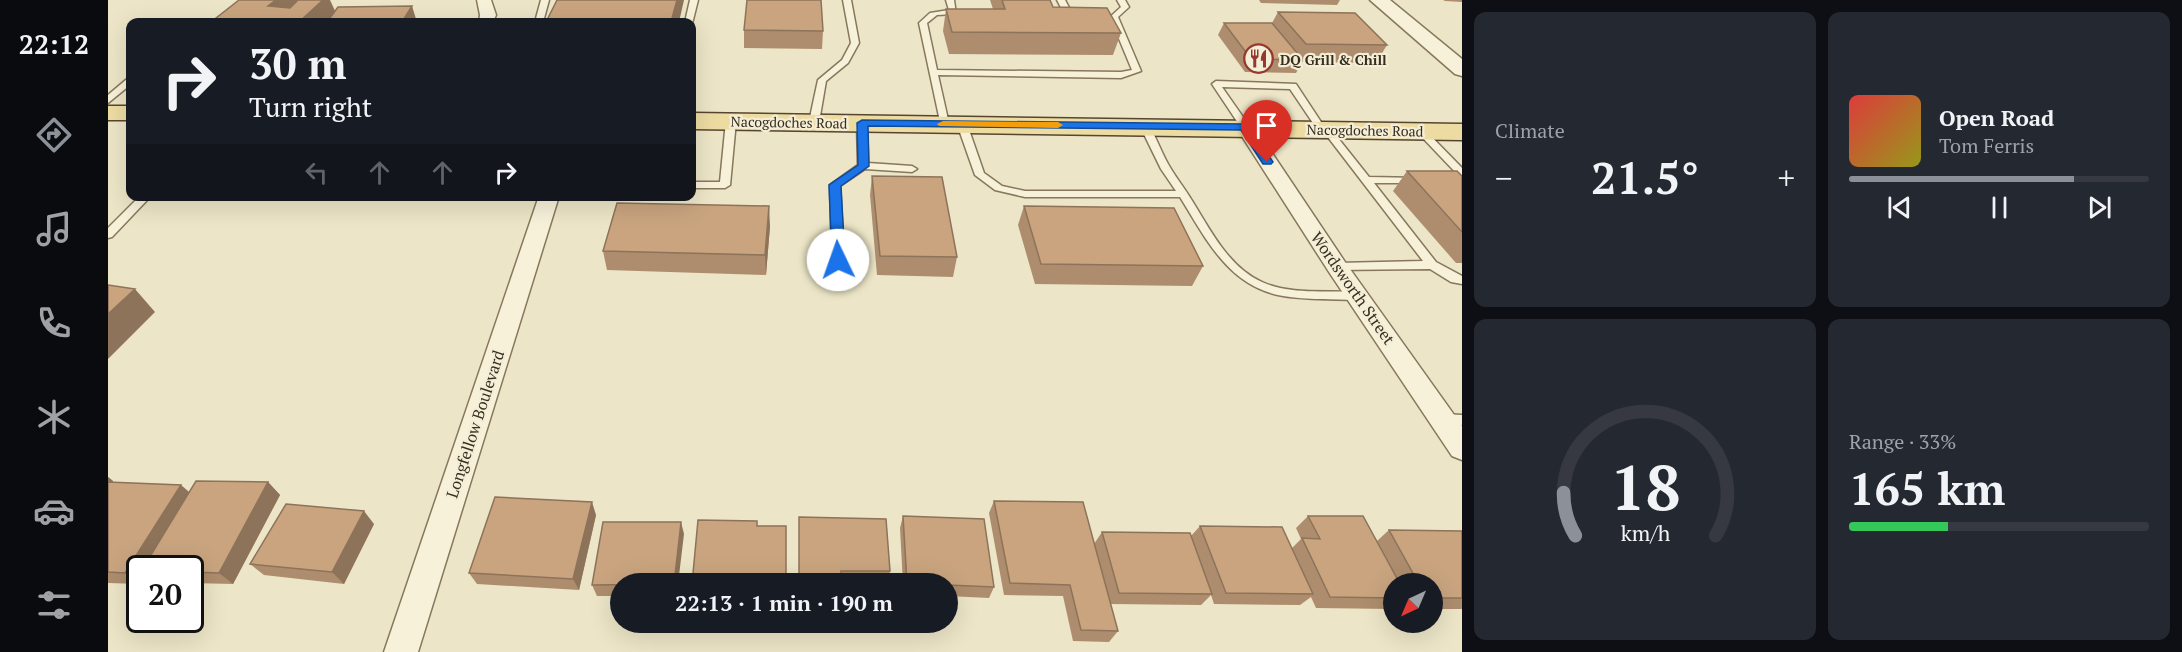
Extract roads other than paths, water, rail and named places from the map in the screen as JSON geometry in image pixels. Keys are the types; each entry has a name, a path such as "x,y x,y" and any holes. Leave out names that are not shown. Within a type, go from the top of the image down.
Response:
{"main road":[{"path":"108,113 126,113"},
{"name":"Nacogdoches Road","path":"696,121 1245,127 1462,132"}],"street":[{"path":"484,0 487,18"},
{"path":"1379,0 1460,72"},
{"name":"Wordsworth Street","path":"1245,127 1357,296 1453,419 1462,448"},
{"name":"Longfellow Boulevard","path":"401,652 547,201"}],"lane":[{"path":"540,18 545,0"},
{"path":"690,18 694,0"},
{"path":"814,122 822,80 845,61 855,43 847,0"},
{"path":"950,0 953,12 938,12 929,15 923,23 933,72 953,124 980,175 999,188 1025,195 1183,194"},
{"path":"1061,0 1070,17 1081,17"},
{"path":"1103,17 1114,17 1125,7 1121,0"},
{"path":"933,72 1121,75 1137,71 1114,17"},
{"path":"108,100 126,84"},
{"path":"1245,127 1216,84 1293,86 1432,265 1455,279 1462,280"},
{"path":"696,185 725,186 731,121"},
{"path":"862,123 863,166"},
{"path":"1145,126 1166,169 1224,257 1240,274 1255,284 1272,290 1357,296"},
{"path":"1421,131 1462,174"},
{"path":"838,260 835,185 863,166 912,169"},
{"path":"1366,180 1426,180"},
{"path":"1450,181 1462,181"},
{"path":"108,234 141,201"},
{"path":"1337,267 1432,265"}],"place":[{"name":"DQ Grill & Chill","path":"1259,59"}]}
